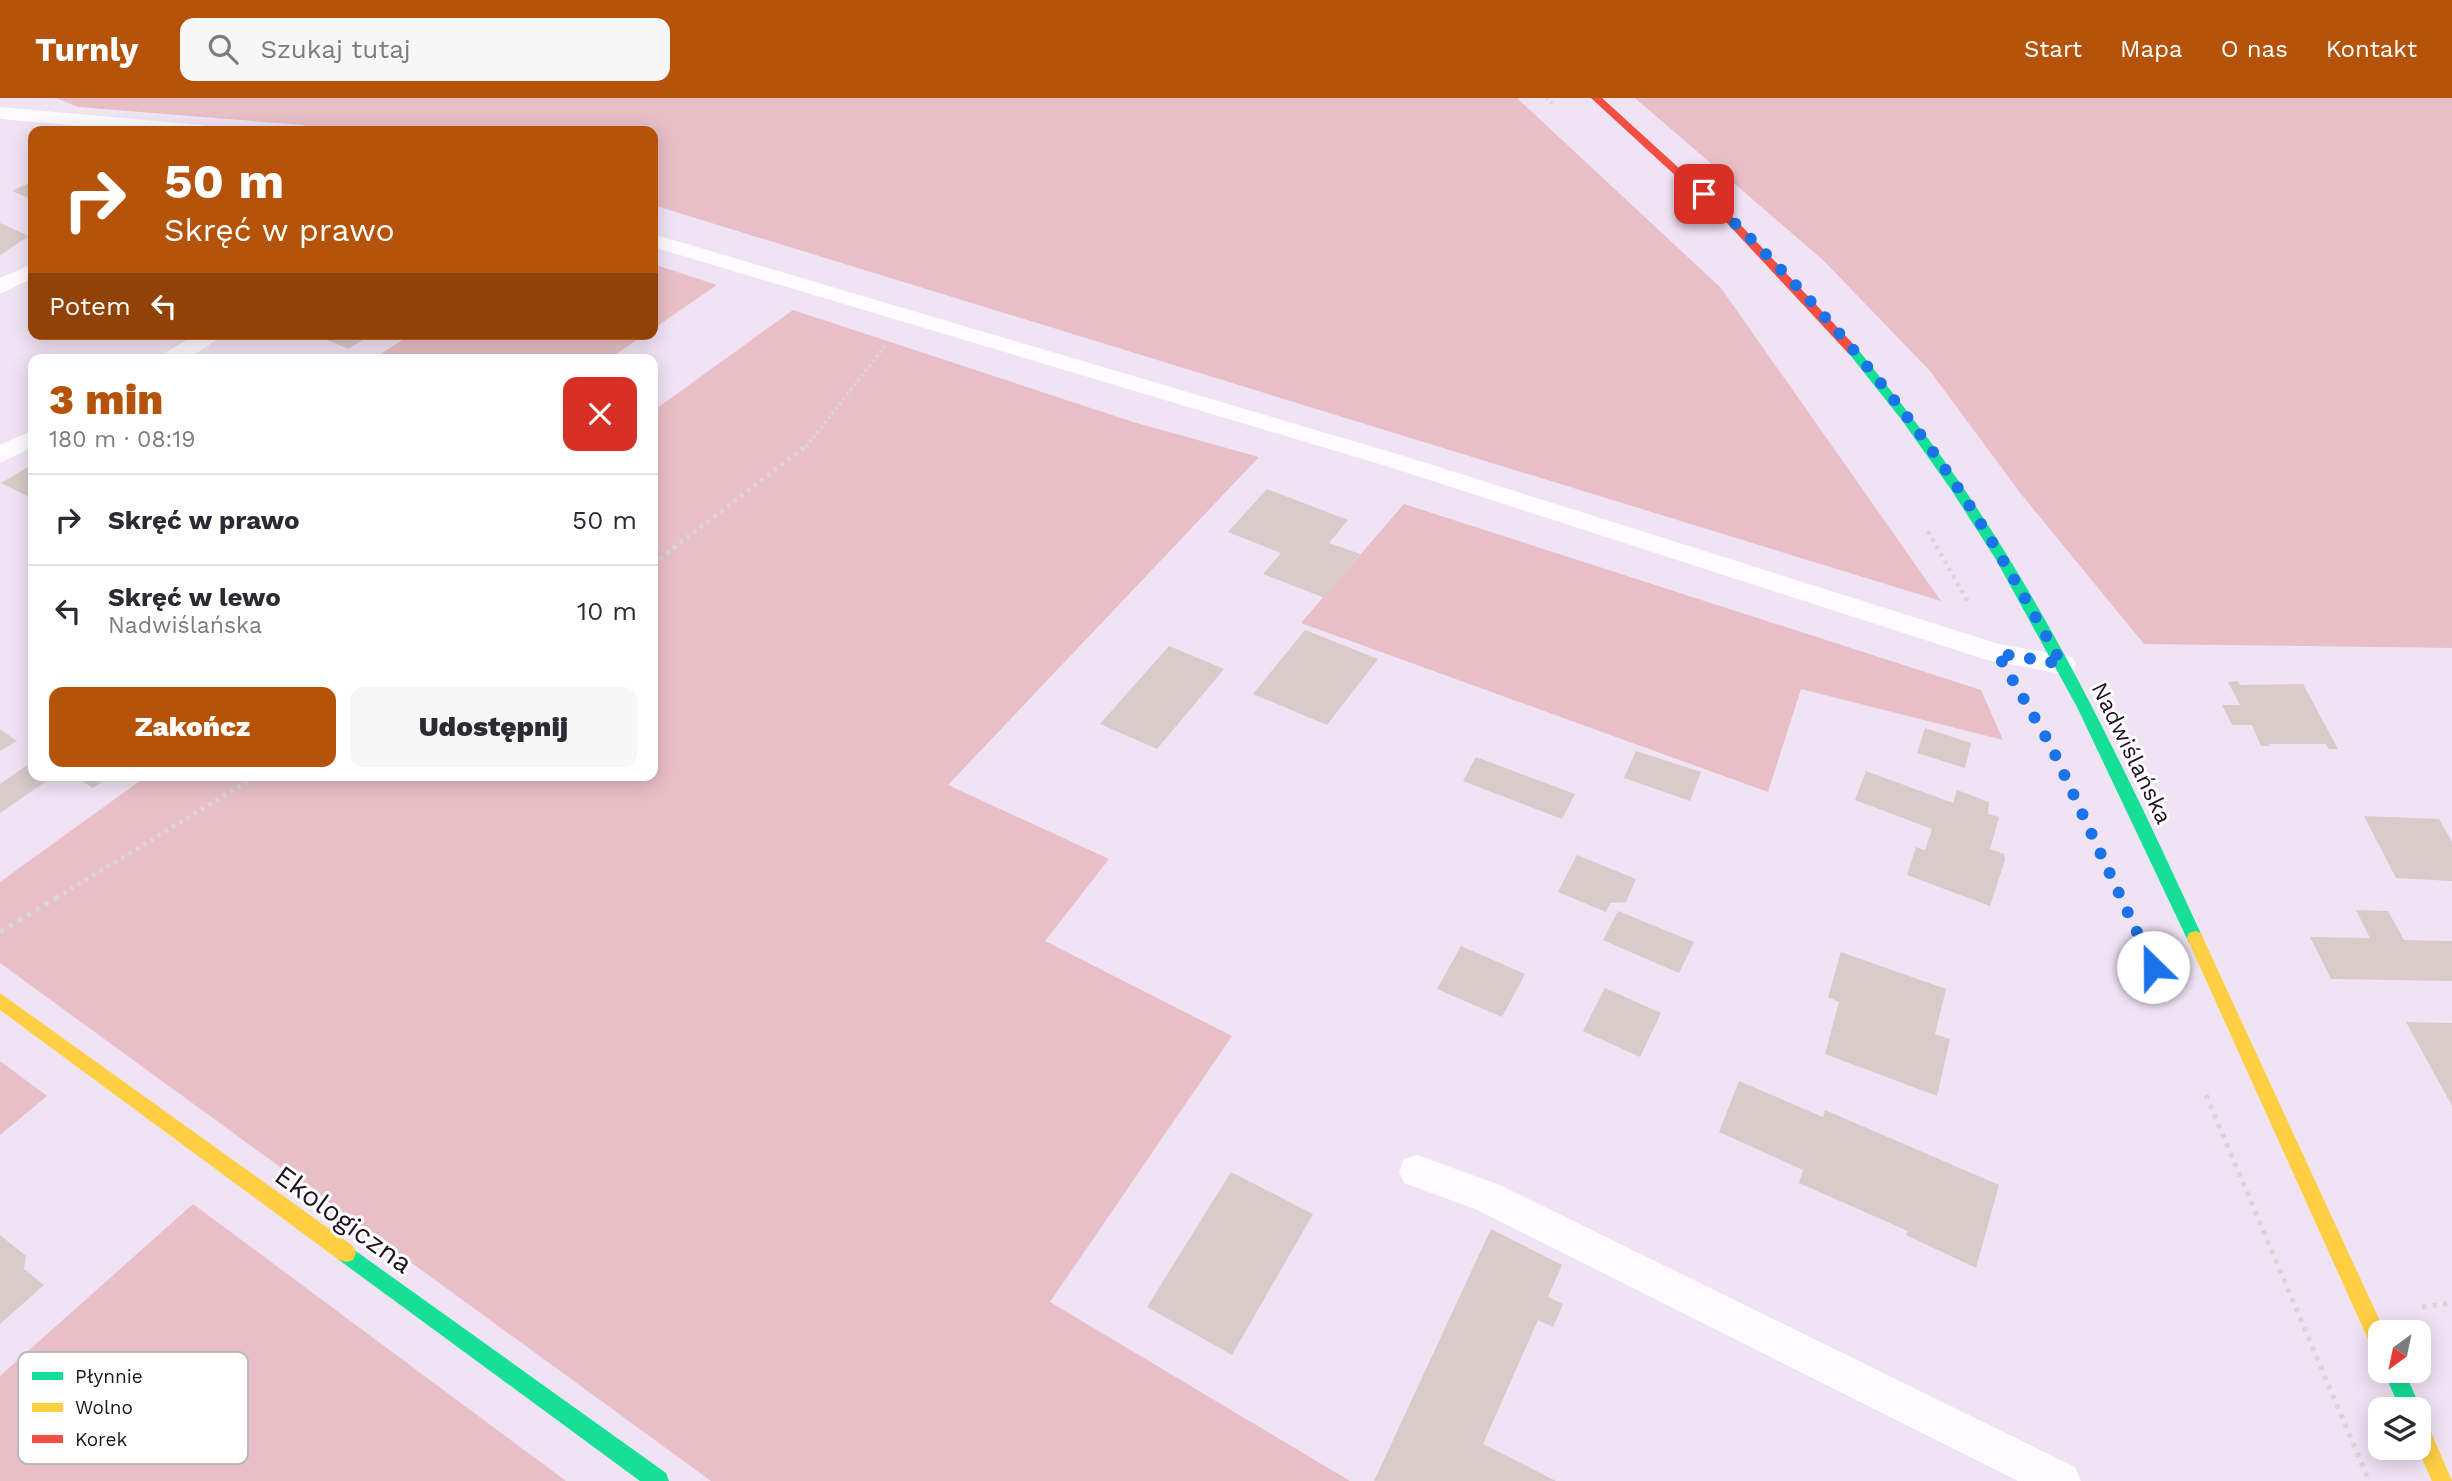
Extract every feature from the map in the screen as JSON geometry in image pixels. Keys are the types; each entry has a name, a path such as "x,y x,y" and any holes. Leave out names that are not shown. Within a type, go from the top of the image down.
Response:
{"main road":[{"name":"Nadwiślańska","path":"1596,98 1733,222 1839,333 1910,422 1960,492 2062,664 2160,861 2370,1320"},
{"name":"Ekologiczna","path":"0,1000 658,1481"},
{"path":"2431,1455 2443,1481"}],"lane":[{"path":"0,113 146,126"},
{"path":"658,241 1395,461 1997,653 2062,664"},
{"path":"0,287 28,273"},
{"path":"180,354 204,340"},
{"path":"0,456 28,440"},
{"path":"1417,1171 1488,1197 2061,1481"}],"path":[{"path":"1546,98 1564,114"},
{"path":"658,560 803,451 909,315"},
{"path":"1926,527 1997,653"},
{"path":"0,932 248,781"},
{"path":"2203,1089 2369,1481"}],"shaded area":[{"path":"56,98 1517,98 1721,288 1941,601 658,207 658,126 306,126 78,107"},
{"path":"1635,98 2452,98 2452,648 2144,644 2021,494 1930,371 1823,260"},
{"path":"658,266 717,285 658,326"},
{"path":"793,310 1133,422 1259,457 948,785 1109,859 1045,941 1232,1036 1050,1302 1350,1481 711,1481 0,963 0,882 140,781 658,781 658,407"},
{"path":"402,340 636,340 616,354 380,354"},
{"path":"1404,504 1981,690 2003,740 1801,689 1768,792 1301,623"},
{"path":"0,1061 47,1096 0,1135"},
{"path":"193,1204 566,1481 0,1481 0,1376 18,1360 18,1464 248,1464 248,1352 27,1352"}],"building":[{"path":"28,183 28,198 12,191"},
{"path":"0,223 28,236 28,237 0,255"},
{"path":"328,340 363,340 348,349"},
{"path":"28,467 28,496 1,483"},
{"path":"1267,489 1348,520 1329,543 1360,554 1325,598 1263,574 1281,553 1228,532"},
{"path":"1305,630 1378,659 1327,725 1253,694"},
{"path":"1169,646 1224,669 1157,749 1100,724"},
{"path":"2238,681 2240,685 2303,684 2338,749 2329,749 2326,744 2261,746 2252,725 2232,725 2222,705 2240,705 2228,682"},
{"path":"1925,728 1971,743 1965,768 1917,753"},
{"path":"0,729 17,741 0,751"},
{"path":"1636,751 1701,772 1690,801 1624,778"},
{"path":"1476,757 1575,794 1562,819 1463,781"},
{"path":"28,764 28,781 46,781 0,813 0,784"},
{"path":"1866,771 1953,803 1957,790 1989,802 1988,814 1999,817 1990,849 2004,854 2005,860 1990,906 1907,875 1916,847 1925,850 1932,829 1855,800"},
{"path":"82,781 103,781 93,788"},
{"path":"2364,816 2439,819 2452,842 2452,881 2396,878"},
{"path":"1577,855 1636,879 1626,902 1610,903 1606,912 1558,892"},
{"path":"2356,910 2388,911 2404,940 2452,941 2452,981 2331,979 2310,937 2370,938"},
{"path":"1618,911 1694,942 1679,973 1603,940"},
{"path":"1461,946 1525,974 1502,1017 1437,989"},
{"path":"1841,952 1946,989 1935,1034 1950,1039 1937,1096 1825,1054 1839,1002 1828,997"},
{"path":"1605,988 1661,1013 1640,1057 1583,1031"},
{"path":"2406,1022 2452,1023 2452,1106"},
{"path":"1739,1081 1823,1117 1825,1110 1999,1185 1976,1268 1906,1235 1908,1231 1799,1183 1803,1170 1719,1132"},
{"path":"1231,1172 1313,1214 1232,1355 1147,1307"},
{"path":"1491,1229 1562,1265 1548,1297 1563,1304 1553,1327 1538,1320 1483,1444 1556,1481 1374,1481"},
{"path":"0,1235 26,1256 24,1269 44,1285 0,1324"}],"traffic: fast":[{"path":"1852,350 1906,416 2002,557 2085,707 2195,938"},
{"path":"346,1253 658,1481"},
{"path":"2399,1383 2405,1397"}],"traffic: slow":[{"path":"2195,938 2369,1320"},
{"path":"0,1000 346,1253"},
{"path":"2431,1454 2443,1481"}],"traffic: jam":[{"path":"1596,98 1731,221 1852,350"}],"route":[{"path":"1704,194 1790,279 1888,393 1960,492 2026,599 2062,664 1997,653 2051,746 2153,967"}]}
